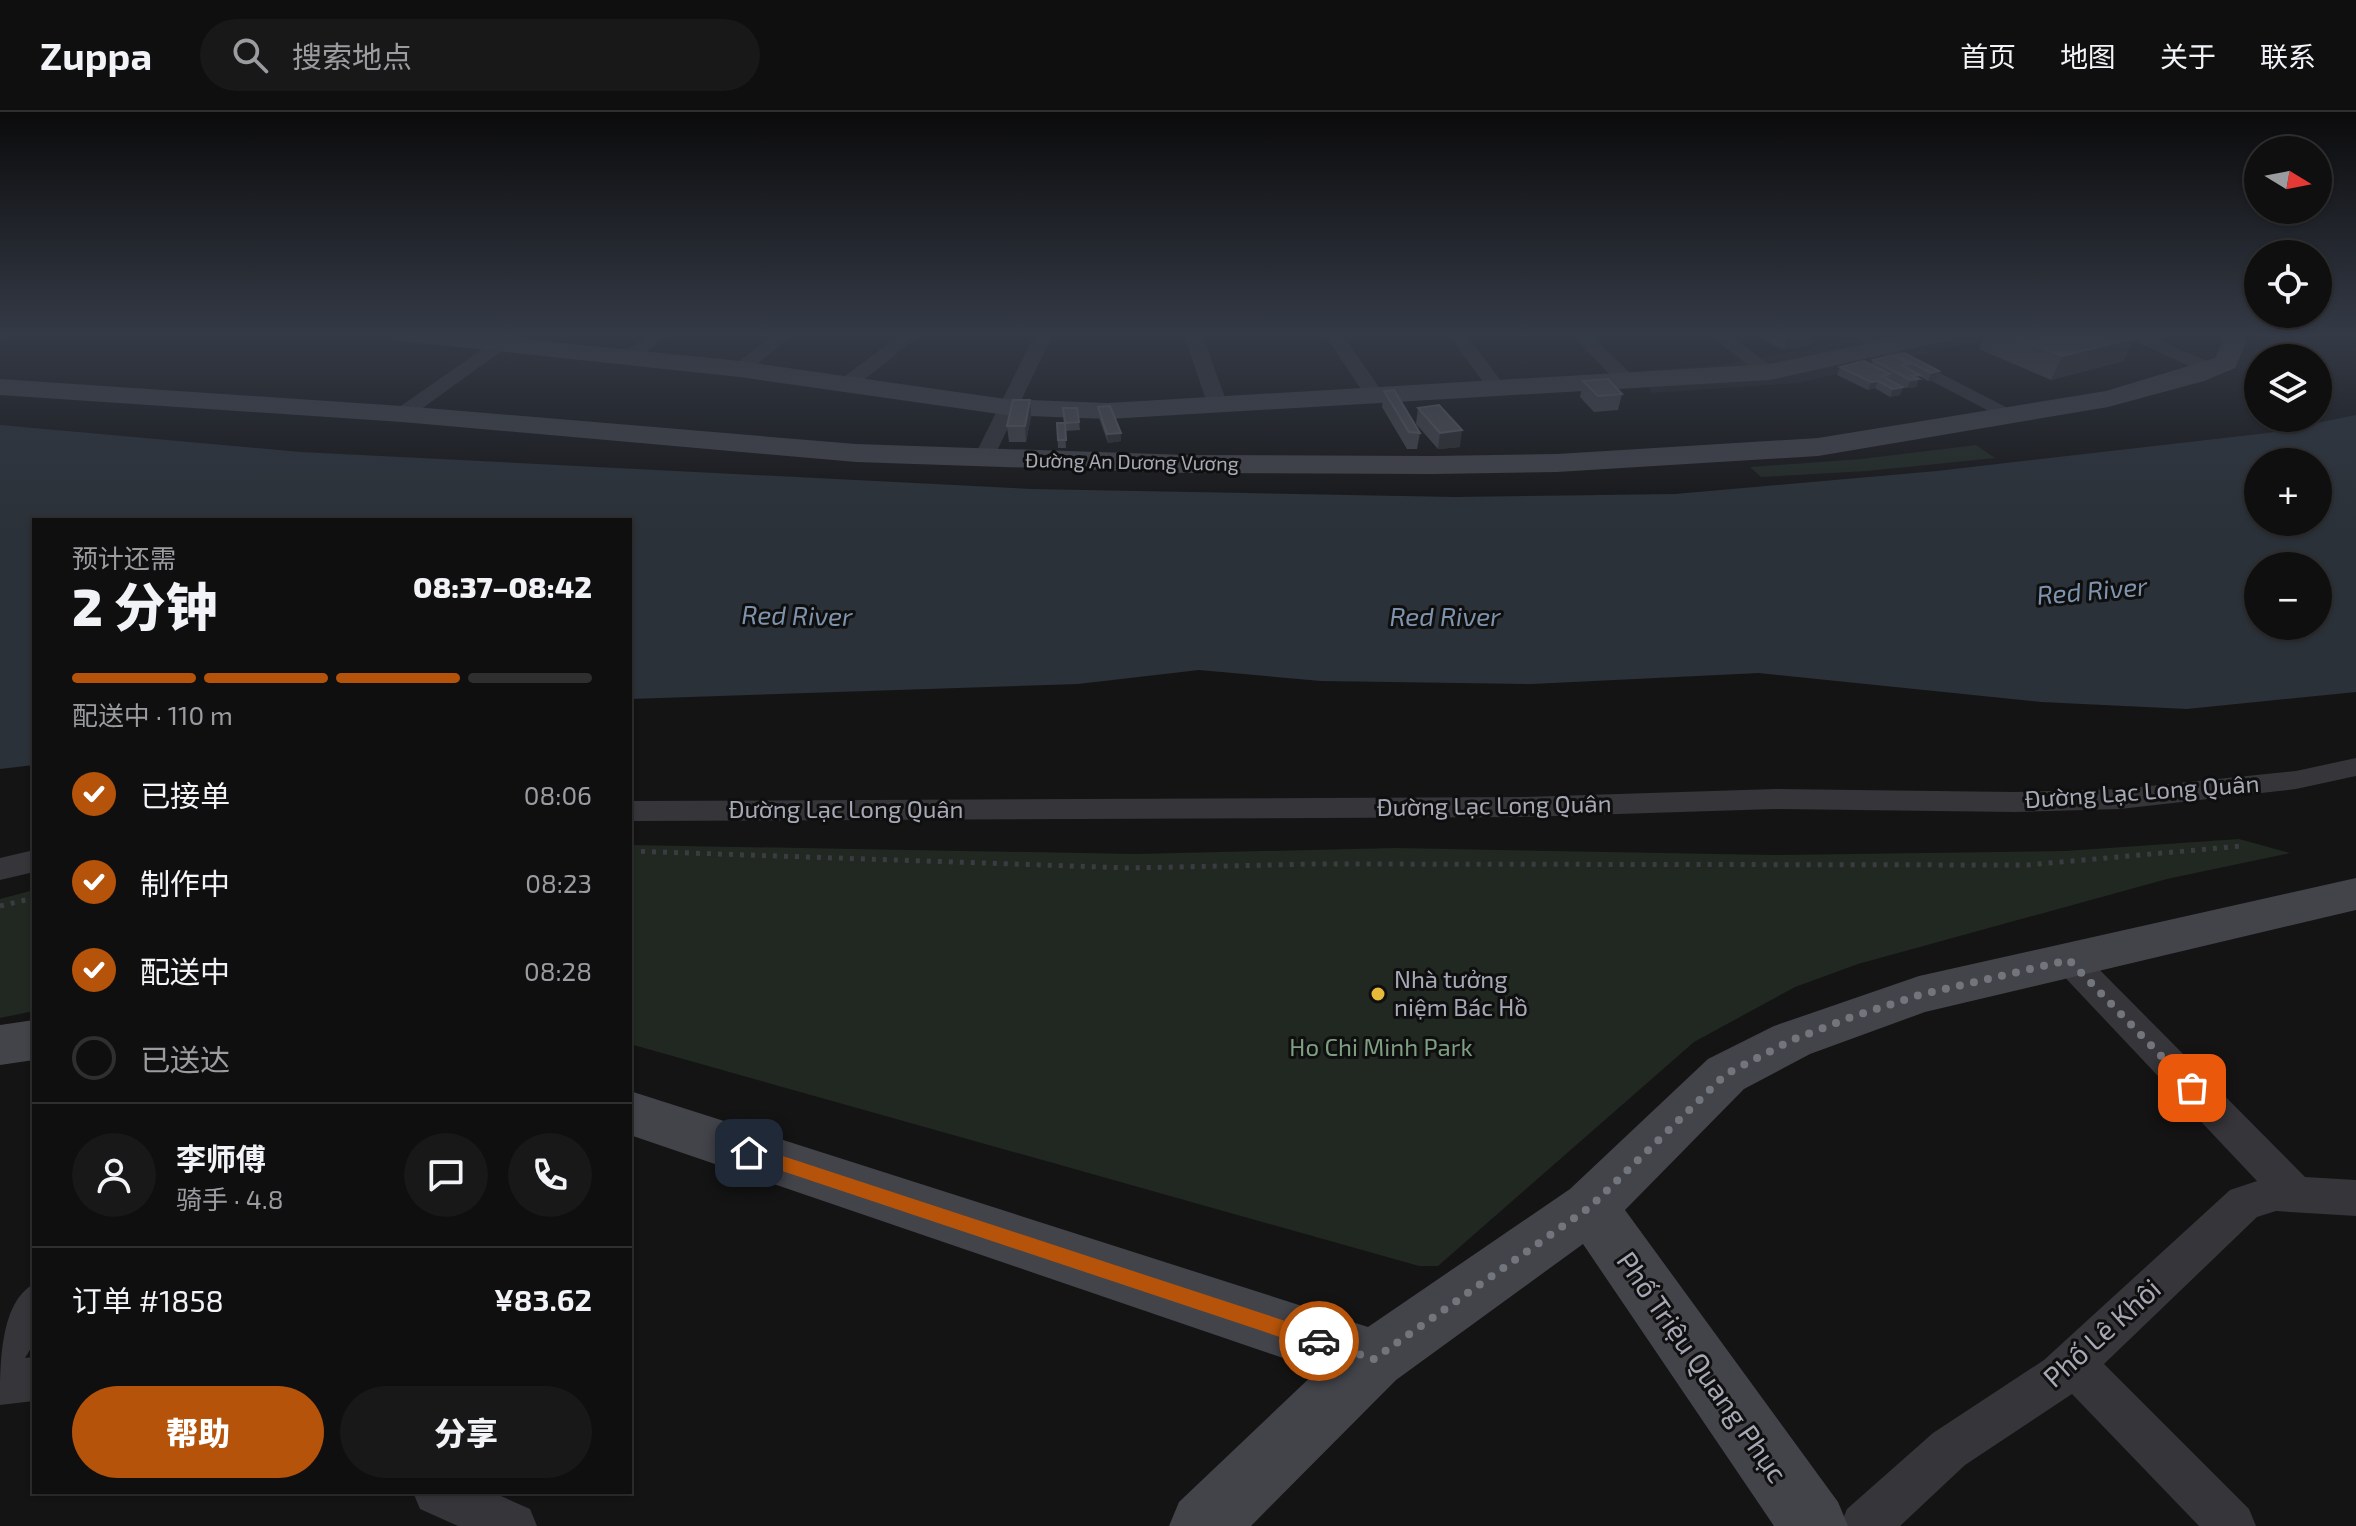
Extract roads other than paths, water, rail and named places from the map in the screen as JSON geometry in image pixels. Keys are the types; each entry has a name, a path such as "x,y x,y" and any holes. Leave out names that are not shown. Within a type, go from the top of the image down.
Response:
{"street":[{"name":"Đường An Dương Vương","path":"193,400 402,414 762,446 983,459 1202,464 1557,463 1818,447 2102,400"},
{"path":"402,414 422,400"},
{"path":"960,400 1006,407 1108,411 1324,400"},
{"path":"983,459 1010,400"},
{"path":"1216,400 1218,406"},
{"path":"1982,400 2013,416"},
{"name":"Đường Lạc Long Quân","path":"632,811 1524,807 1775,799 2015,802 2120,799 2296,780 2356,767"},
{"path":"0,869 32,861"},
{"path":"1203,1526 1374,1359 1590,1207 1726,1074 1792,1040 1919,995 2356,894"},
{"path":"2069,960 2295,1194"},
{"path":"0,1045 32,1040"},
{"path":"632,1114 1374,1359"},
{"name":"Phố Lê Khôi","path":"1864,1526 1949,1449 2060,1376 2244,1203 2276,1193 2356,1198"},
{"name":"Phố Triệu Quang Phục","path":"1590,1207 1814,1526"},
{"path":"0,1358 32,1307"},
{"path":"2073,1364 2232,1526"},
{"path":"0,1383 32,1379"},
{"path":"441,1494 513,1526"}],"water":[{"name":"Red River","path":"2356,415 2356,692 2187,709 2041,702 1759,673 1532,684 1321,681 1199,670 1078,684 632,699 632,518 32,518 32,765 0,769 0,425 301,452 1032,489 1455,497 1675,494 1937,471 2273,432 2332,432 2332,420"}],"place":[{"name":"Nhà tưởng niệm Bác Hồ","path":"1378,994"}],"park label":[{"name":"Ho Chi Minh Park","path":"1381,1048"}]}
